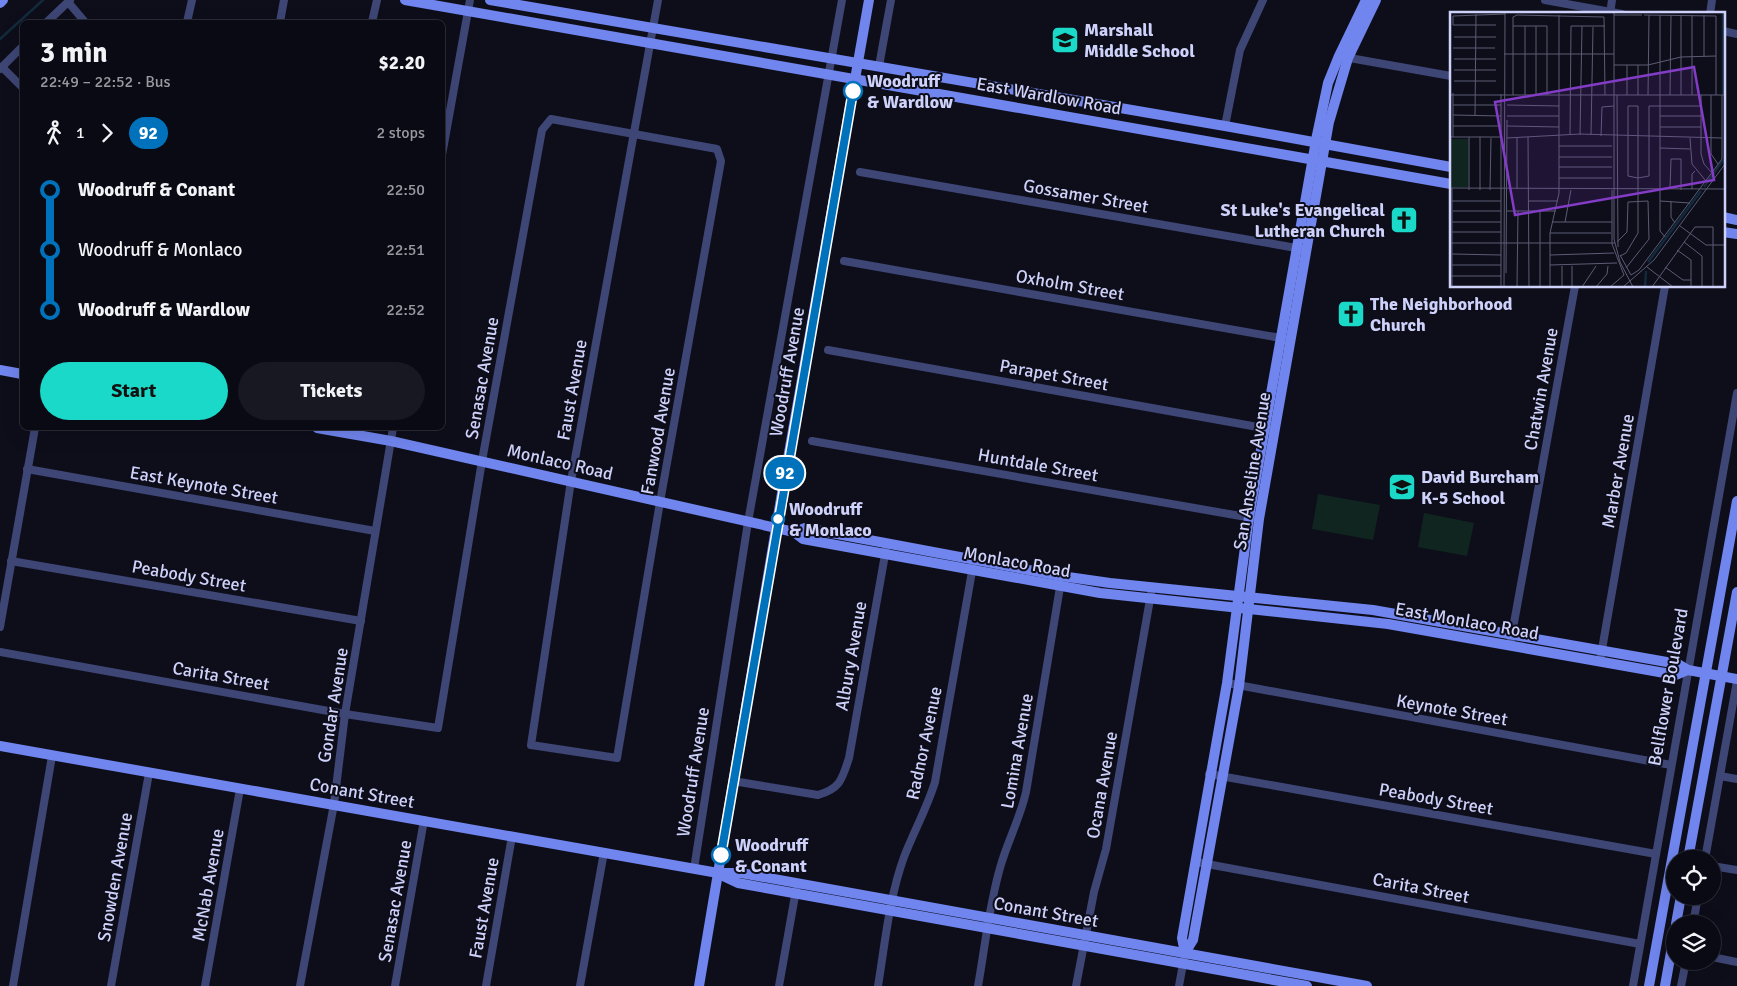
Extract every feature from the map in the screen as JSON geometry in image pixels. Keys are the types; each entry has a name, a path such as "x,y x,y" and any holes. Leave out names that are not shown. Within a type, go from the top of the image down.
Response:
{"street":[{"path":"0,3 3,0"},
{"path":"187,20 192,0"},
{"path":"280,20 284,0"},
{"path":"372,20 377,0"},
{"name":"East Wardlow Road","path":"405,0 1450,184"},
{"path":"445,138 470,0"},
{"name":"East Wardlow Road","path":"490,0 1225,126 1450,167"},
{"name":"Faust Avenue","path":"573,752 531,745 571,481 658,0"},
{"name":"Woodruff Avenue","path":"694,868 748,522 842,0"},
{"name":"Woodruff Avenue","path":"699,986 776,529 869,0"},
{"path":"879,66 891,0"},
{"path":"1225,126 1240,50 1264,0"},
{"name":"San Anseline Avenue","path":"1269,429 1291,340 1302,249 1320,144 1335,96 1343,57 1366,0"},
{"name":"San Anseline Avenue","path":"1343,57 1376,0"},
{"path":"1545,0 1605,12"},
{"path":"49,20 69,1 83,20"},
{"path":"1724,31 1737,34"},
{"path":"20,49 1,68 20,86"},
{"path":"1343,57 1450,76"},
{"name":"Senasac Avenue","path":"438,728 482,461 542,130 551,119 633,133"},
{"name":"Fanwood Avenue","path":"573,752 617,758 660,502 721,162 717,149 633,133"},
{"path":"1412,177 1415,161"},
{"name":"Gossamer Street","path":"860,172 1302,249"},
{"path":"1724,217 1737,220"},
{"path":"1724,232 1737,234"},
{"name":"San Anseline Avenue","path":"1179,986 1184,958 1192,940 1239,686 1242,608 1254,518 1269,429 1280,338 1302,249"},
{"name":"Oxholm Street","path":"844,261 1291,340"},
{"name":"Chatwin Avenue","path":"1511,639 1575,288"},
{"name":"Marber Avenue","path":"1600,661 1666,288"},
{"name":"Parapet Street","path":"828,350 1269,429"},
{"path":"0,370 20,374"},
{"name":"Bellflower Boulevard","path":"1632,986 1737,393"},
{"path":"0,626 35,430"},
{"name":"Monlaco Road","path":"328,430 482,461 794,532 803,539 886,549 1151,599 1242,608"},
{"name":"Gondar Avenue","path":"300,986 334,804 345,714 393,430"},
{"name":"Huntdale Street","path":"812,441 1254,518"},
{"name":"East Keynote Street","path":"27,469 375,531"},
{"name":"Bellflower Boulevard","path":"1649,986 1737,501"},
{"name":"Albury Avenue","path":"733,781 818,795 830,791 840,783 848,758 886,549"},
{"name":"Peabody Street","path":"11,560 361,621"},
{"name":"Radnor Avenue","path":"878,986 892,906 904,856 928,808 935,782 973,565"},
{"name":"Monlaco Road","path":"1061,581 1243,597"},
{"name":"Lomina Avenue","path":"978,986 999,870 1021,815 1026,792 1061,581"},
{"name":"Ocana Avenue","path":"1076,986 1094,892 1106,849 1152,588"},
{"path":"1690,850 1737,592"},
{"name":"East Monlaco Road","path":"1243,597 1373,610 1511,639 1600,661 1676,675 1688,670"},
{"name":"San Anseline Avenue","path":"1184,958 1182,938 1210,774 1242,608"},
{"name":"East Monlaco Road","path":"1242,608 1601,650 1678,664 1688,670 1737,680"},
{"name":"Carita Street","path":"0,652 345,714 438,728"},
{"path":"1707,850 1737,680"},
{"name":"Keynote Street","path":"1227,683 1671,765"},
{"name":"Conant Street","path":"0,746 718,873 741,873 797,883 892,906"},
{"path":"13,986 52,756"},
{"name":"Snowden Avenue","path":"111,986 149,773"},
{"name":"Peabody Street","path":"1210,774 1656,854"},
{"path":"1720,776 1737,779"},
{"name":"McNab Avenue","path":"205,986 240,789"},
{"name":"Senasac Avenue","path":"395,986 424,820"},
{"name":"Faust Avenue","path":"486,986 512,836"},
{"path":"580,986 604,852"},
{"name":"Carita Street","path":"1196,862 1640,944"},
{"path":"1721,867 1737,870"},
{"name":"Conant Street","path":"718,873 738,884 795,894 892,906 1084,940 1184,958 1307,986"},
{"path":"779,986 797,883"},
{"path":"1721,959 1737,962"},
{"path":"1665,986 1668,970"},
{"path":"1681,986 1684,970"},
{"name":"Conant Street","path":"1280,979 1367,986"}],"green space":[{"path":"1318,494 1380,505 1373,540 1312,529"},
{"path":"1424,513 1474,523 1467,556 1418,547"}],"waterway":[{"path":"21,20 43,0"},
{"path":"0,39 20,21"}],"bus line":[{"name":"92","path":"721,855 784,481 853,91"}],"place":[{"name":"Marshall Middle School","path":"1065,40"},
{"name":"Woodruff & Wardlow","path":"853,91"},
{"name":"St Luke's Evangelical Lutheran Church","path":"1404,220"},
{"name":"The Neighborhood Church","path":"1351,314"},
{"name":"David Burcham K-5 School","path":"1402,487"},
{"name":"Woodruff & Monlaco","path":"778,519"},
{"name":"Woodruff & Conant","path":"721,855"}]}
